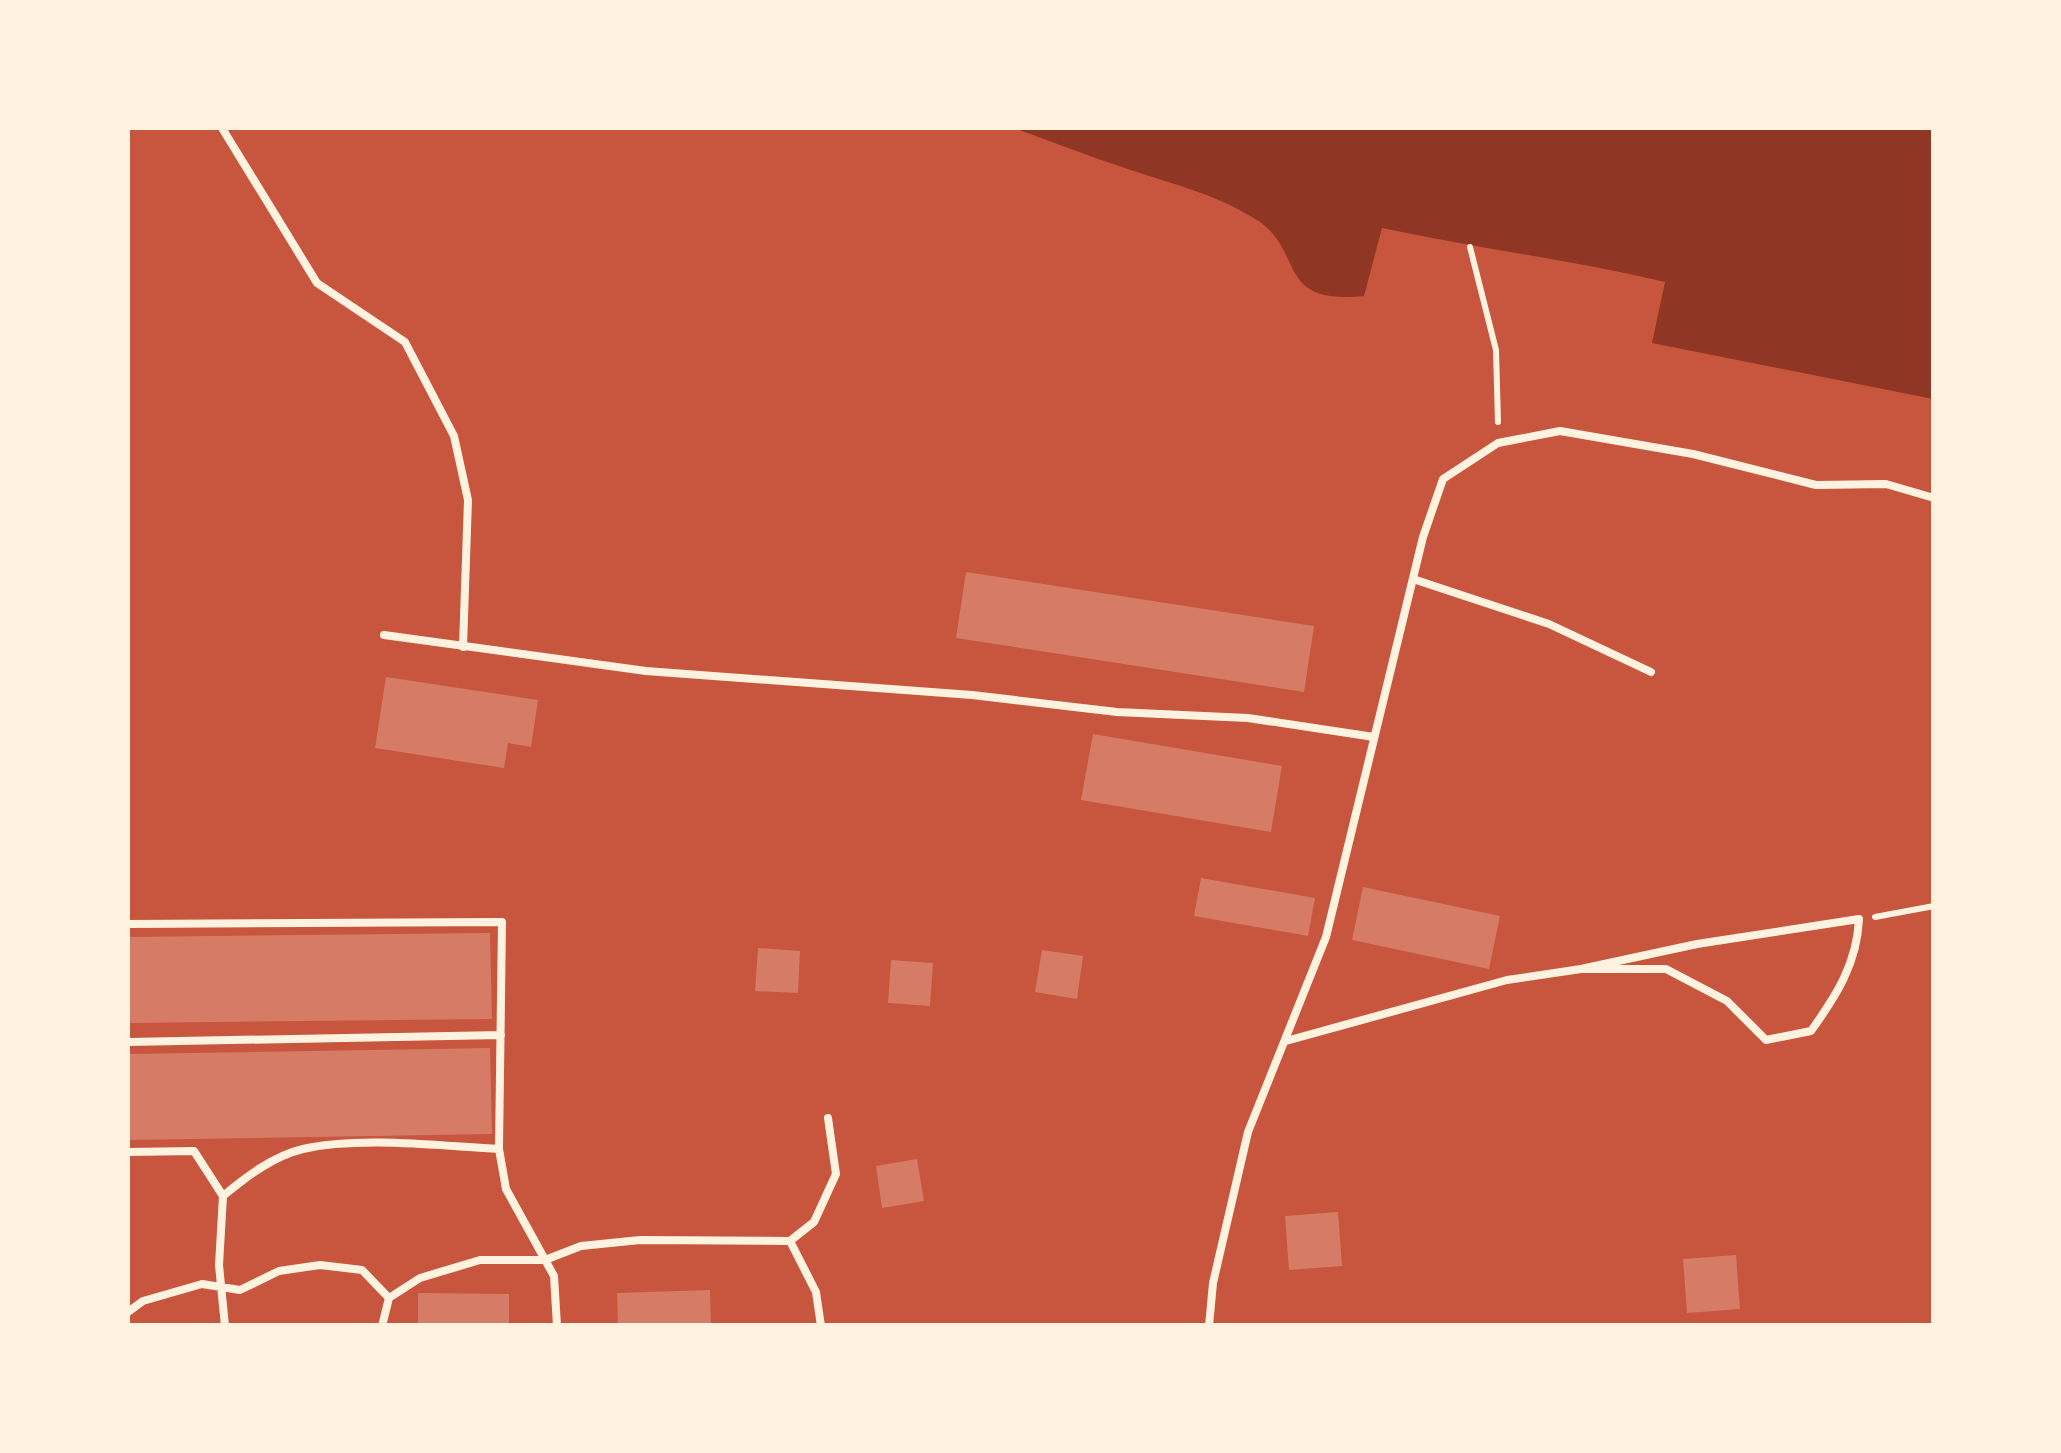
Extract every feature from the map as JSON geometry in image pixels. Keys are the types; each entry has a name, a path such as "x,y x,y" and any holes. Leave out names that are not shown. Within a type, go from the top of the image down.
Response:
{"lane":[{"path":"222,128 317,284 405,342 454,436 468,500 463,646"},
{"path":"1209,1326 1213,1283 1248,1132 1326,938 1413,579 1443,479 1498,443 1560,431 1693,454 1816,485 1886,484 1934,498"},
{"path":"1413,579 1549,624 1651,672"},
{"path":"384,635 646,671 972,695 1117,712 1248,718 1374,737"},
{"path":"1286,1041 1507,980 1697,944 1859,920 1858,942 1842,988 1811,1032 1766,1040 1727,1002 1666,969 1581,969"},
{"path":"128,924 502,922 499,1148 506,1189 554,1276 557,1326"},
{"path":"128,1042 500,1036"},
{"path":"382,1326 389,1298 420,1278 480,1260 545,1260 581,1246 640,1240 790,1240 814,1222 836,1174 828,1118"},
{"path":"222,1196 255,1170 302,1149 499,1148"},
{"path":"128,1152 194,1150 222,1196 224,1326"},
{"path":"790,1240 816,1292 822,1326"},
{"path":"128,1312 143,1302 202,1284 240,1290 279,1272 320,1265 362,1270 389,1298"}],"path":[{"path":"1470,247 1496,350 1498,443"},
{"path":"1859,920 1934,906"}],"shaded area":[{"path":"1014,128 1933,128 1933,399 1652,343 1665,282 1382,228 1364,296 1336,297 1316,292 1295,273 1272,233 1241,211 1191,189"}],"building":[{"path":"966,572 1314,626 1304,692 956,638"},
{"path":"386,677 538,700 531,747 508,743 504,768 375,748"},
{"path":"1093,734 1282,766 1271,832 1081,800"},
{"path":"1201,878 1315,898 1308,936 1194,916"},
{"path":"1363,887 1500,916 1489,969 1352,940"},
{"path":"490,933 492,1019 128,1023 128,937"},
{"path":"758,948 800,951 798,993 755,991"},
{"path":"1042,950 1083,956 1077,999 1035,992"},
{"path":"891,960 933,963 930,1006 888,1003"},
{"path":"490,1048 492,1134 128,1140 128,1054"},
{"path":"917,1159 924,1201 882,1208 876,1166"},
{"path":"1338,1212 1342,1266 1289,1270 1285,1216"},
{"path":"1736,1255 1740,1309 1687,1313 1683,1259"},
{"path":"710,1290 711,1326 618,1326 617,1293"},
{"path":"418,1293 509,1294 509,1326 418,1326"}]}
